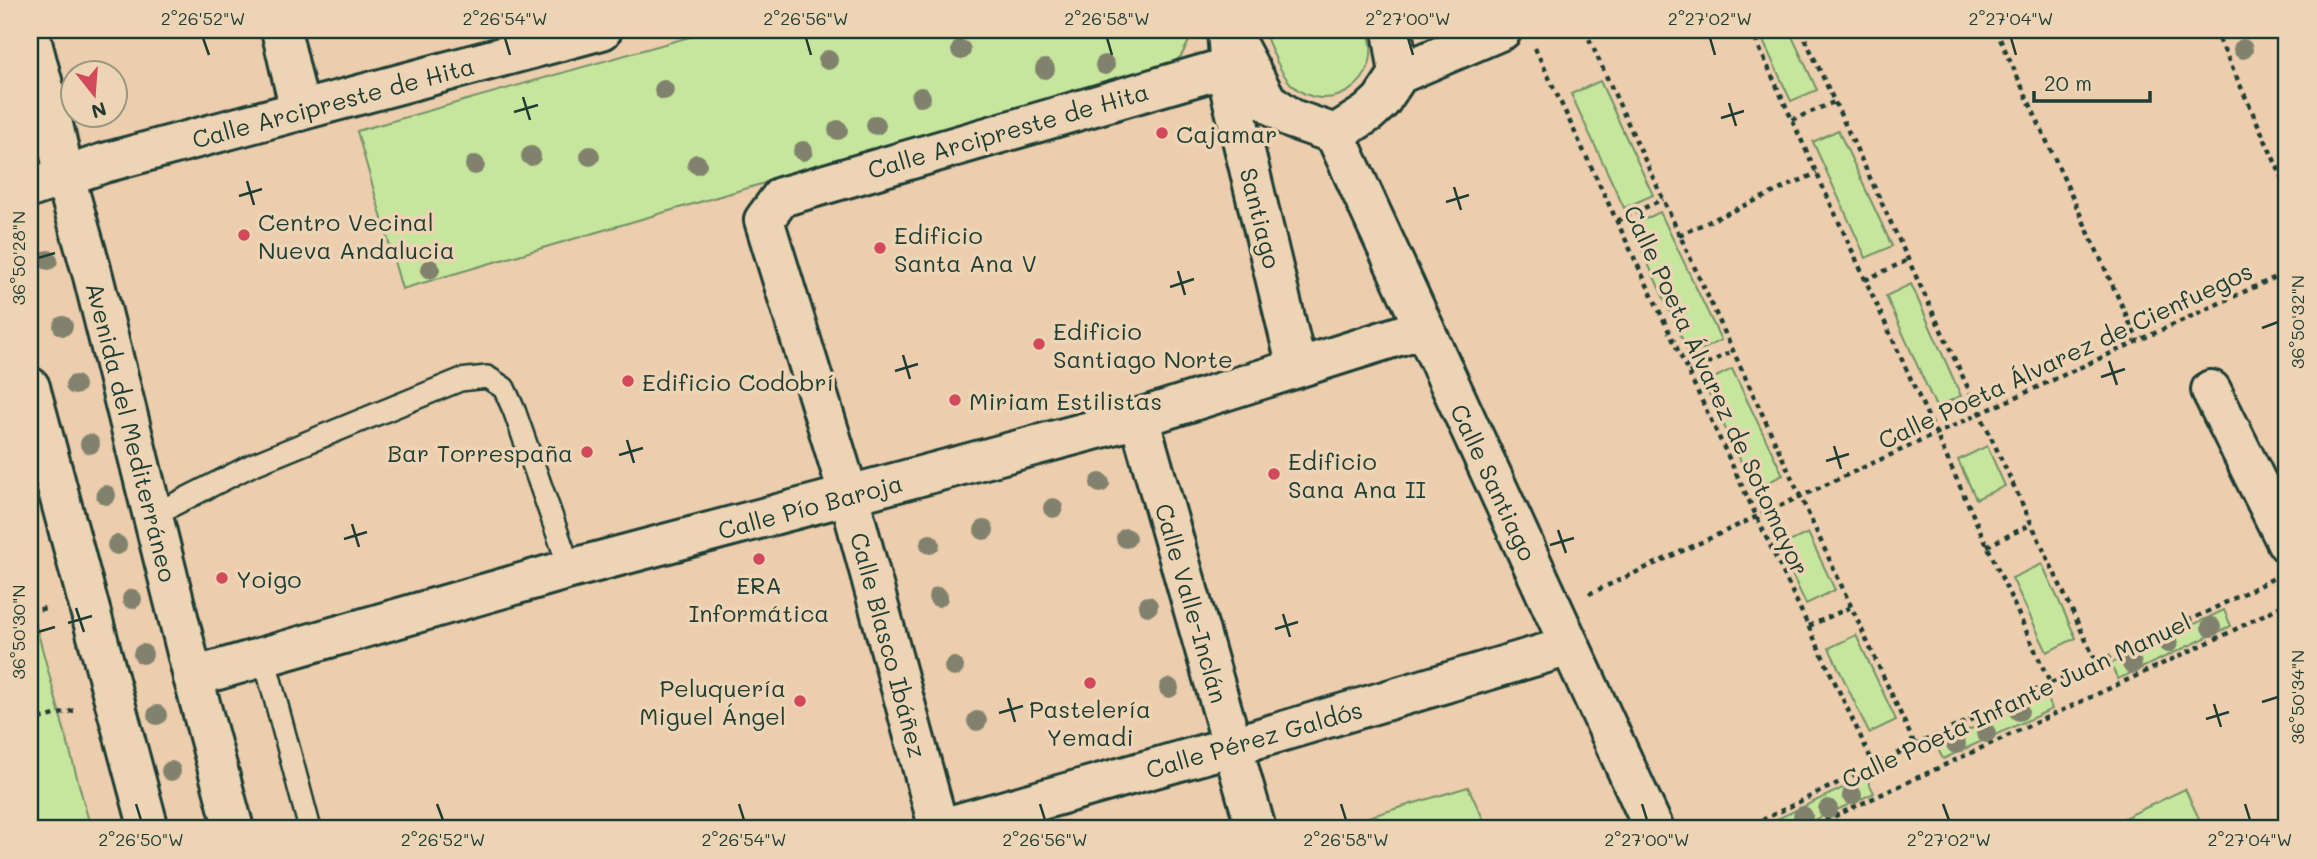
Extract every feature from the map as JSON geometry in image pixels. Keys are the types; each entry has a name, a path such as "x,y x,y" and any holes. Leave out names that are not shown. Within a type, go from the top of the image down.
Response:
{"street":[{"path":"281,30 300,111"},
{"name":"Calle Arcipreste de Hita","path":"47,183 104,163 602,30"},
{"path":"1225,68 1229,58 1228,30"},
{"path":"1228,30 1267,101 1292,119 1335,134 1368,114 1381,101 1399,74 1517,36"},
{"path":"1392,30 1399,74"},
{"name":"Avenida del Mediterráneo","path":"30,35 50,107 47,183 93,276 193,677 234,829"},
{"name":"Calle Arcipreste de Hita","path":"764,220 780,197 1225,68"},
{"name":"Santiago","path":"1225,68 1297,368"},
{"name":"Calle Santiago","path":"1335,134 1654,829"},
{"name":"Calle Blasco Ibáñez","path":"764,220 849,496 938,829"},
{"name":"Calle Pío Baroja","path":"193,677 570,569 1139,418 1424,328"},
{"path":"30,387 149,829"},
{"path":"2211,390 2282,560"},
{"name":"Calle Valle-Inclán","path":"1139,418 1256,829"},
{"name":"Calle Pérez Galdós","path":"938,829 1233,746 1570,646"}],"lane":[{"path":"153,515 252,465 460,380 486,377 504,388 514,410 570,569"},
{"path":"264,657 310,829"}],"path":[{"name":"Calle Poeta Álvarez de Sotomayor","path":"1585,30 1915,745"},
{"path":"1751,30 2050,683"},
{"path":"1801,30 2096,662"},
{"path":"1996,30 2138,341"},
{"path":"2215,30 2287,188"},
{"name":"Calle Poeta Álvarez de Sotomayor","path":"1517,36 1618,221 1874,765"},
{"path":"1792,120 1834,102"},
{"path":"1679,235 1817,173"},
{"path":"1618,221 1663,200"},
{"path":"1866,280 1908,260"},
{"name":"Calle Poeta Álvarez de Cienfuegos","path":"1553,611 2287,272"},
{"path":"1689,373 1733,351"},
{"path":"1987,545 2032,524"},
{"name":"Calle Poeta Infante Juan Manuel","path":"1744,829 1915,745 2209,611 2282,560"},
{"name":"Calle Poeta Infante Juan Manuel","path":"1807,829 2222,636 2287,603"},
{"path":"30,612 50,607"},
{"path":"1809,626 1852,607"},
{"path":"30,721 76,710"}],"green space":[{"path":"714,30 1195,30 1181,56 1172,64 402,289 357,131"},
{"path":"1263,30 1367,30 1371,48 1369,65 1362,79 1350,90 1321,98 1305,94 1286,78"},
{"path":"1758,30 1789,30 1817,90 1791,101"},
{"path":"1600,81 1653,195 1624,208 1571,94"},
{"path":"1838,130 1892,246 1866,258 1813,142"},
{"path":"1660,212 1721,340 1690,356 1631,226"},
{"path":"1911,284 1961,396 1936,407 1886,296"},
{"path":"1732,369 1783,475 1754,489 1704,383"},
{"path":"1987,446 2005,486 1976,499 1958,460"},
{"path":"1808,533 1835,590 1806,604 1779,547"},
{"path":"2042,564 2076,638 2047,652 2012,578"},
{"path":"30,604 91,829 30,829"},
{"path":"2224,610 2231,626 2118,679 2110,664"},
{"path":"1856,635 1896,720 1869,733 1829,648"},
{"path":"2046,694 2052,709 1943,759 1936,745"},
{"path":"1866,777 1874,793 1795,829 1756,829"},
{"path":"1468,787 1488,829 1357,829 1355,821"},
{"path":"2185,789 2204,829 2101,829"}],"place":[{"name":"Cajamar","path":"1162,133"},
{"name":"Centro Vecinal Nueva Andalucia","path":"244,235"},
{"name":"Edificio Santa Ana V","path":"880,248"},
{"name":"Edificio Santiago Norte","path":"1039,344"},
{"name":"Edificio Codobrí","path":"628,381"},
{"name":"Miriam Estilistas","path":"955,400"},
{"name":"Bar Torrespaña","path":"587,452"},
{"name":"Edificio Sana Ana II","path":"1274,474"},
{"name":"ERA Informática","path":"759,559"},
{"name":"Yoigo","path":"222,578"},
{"name":"Pastelería Yemadi","path":"1090,683"},
{"name":"Peluquería Miguel Ángel","path":"800,701"}]}
